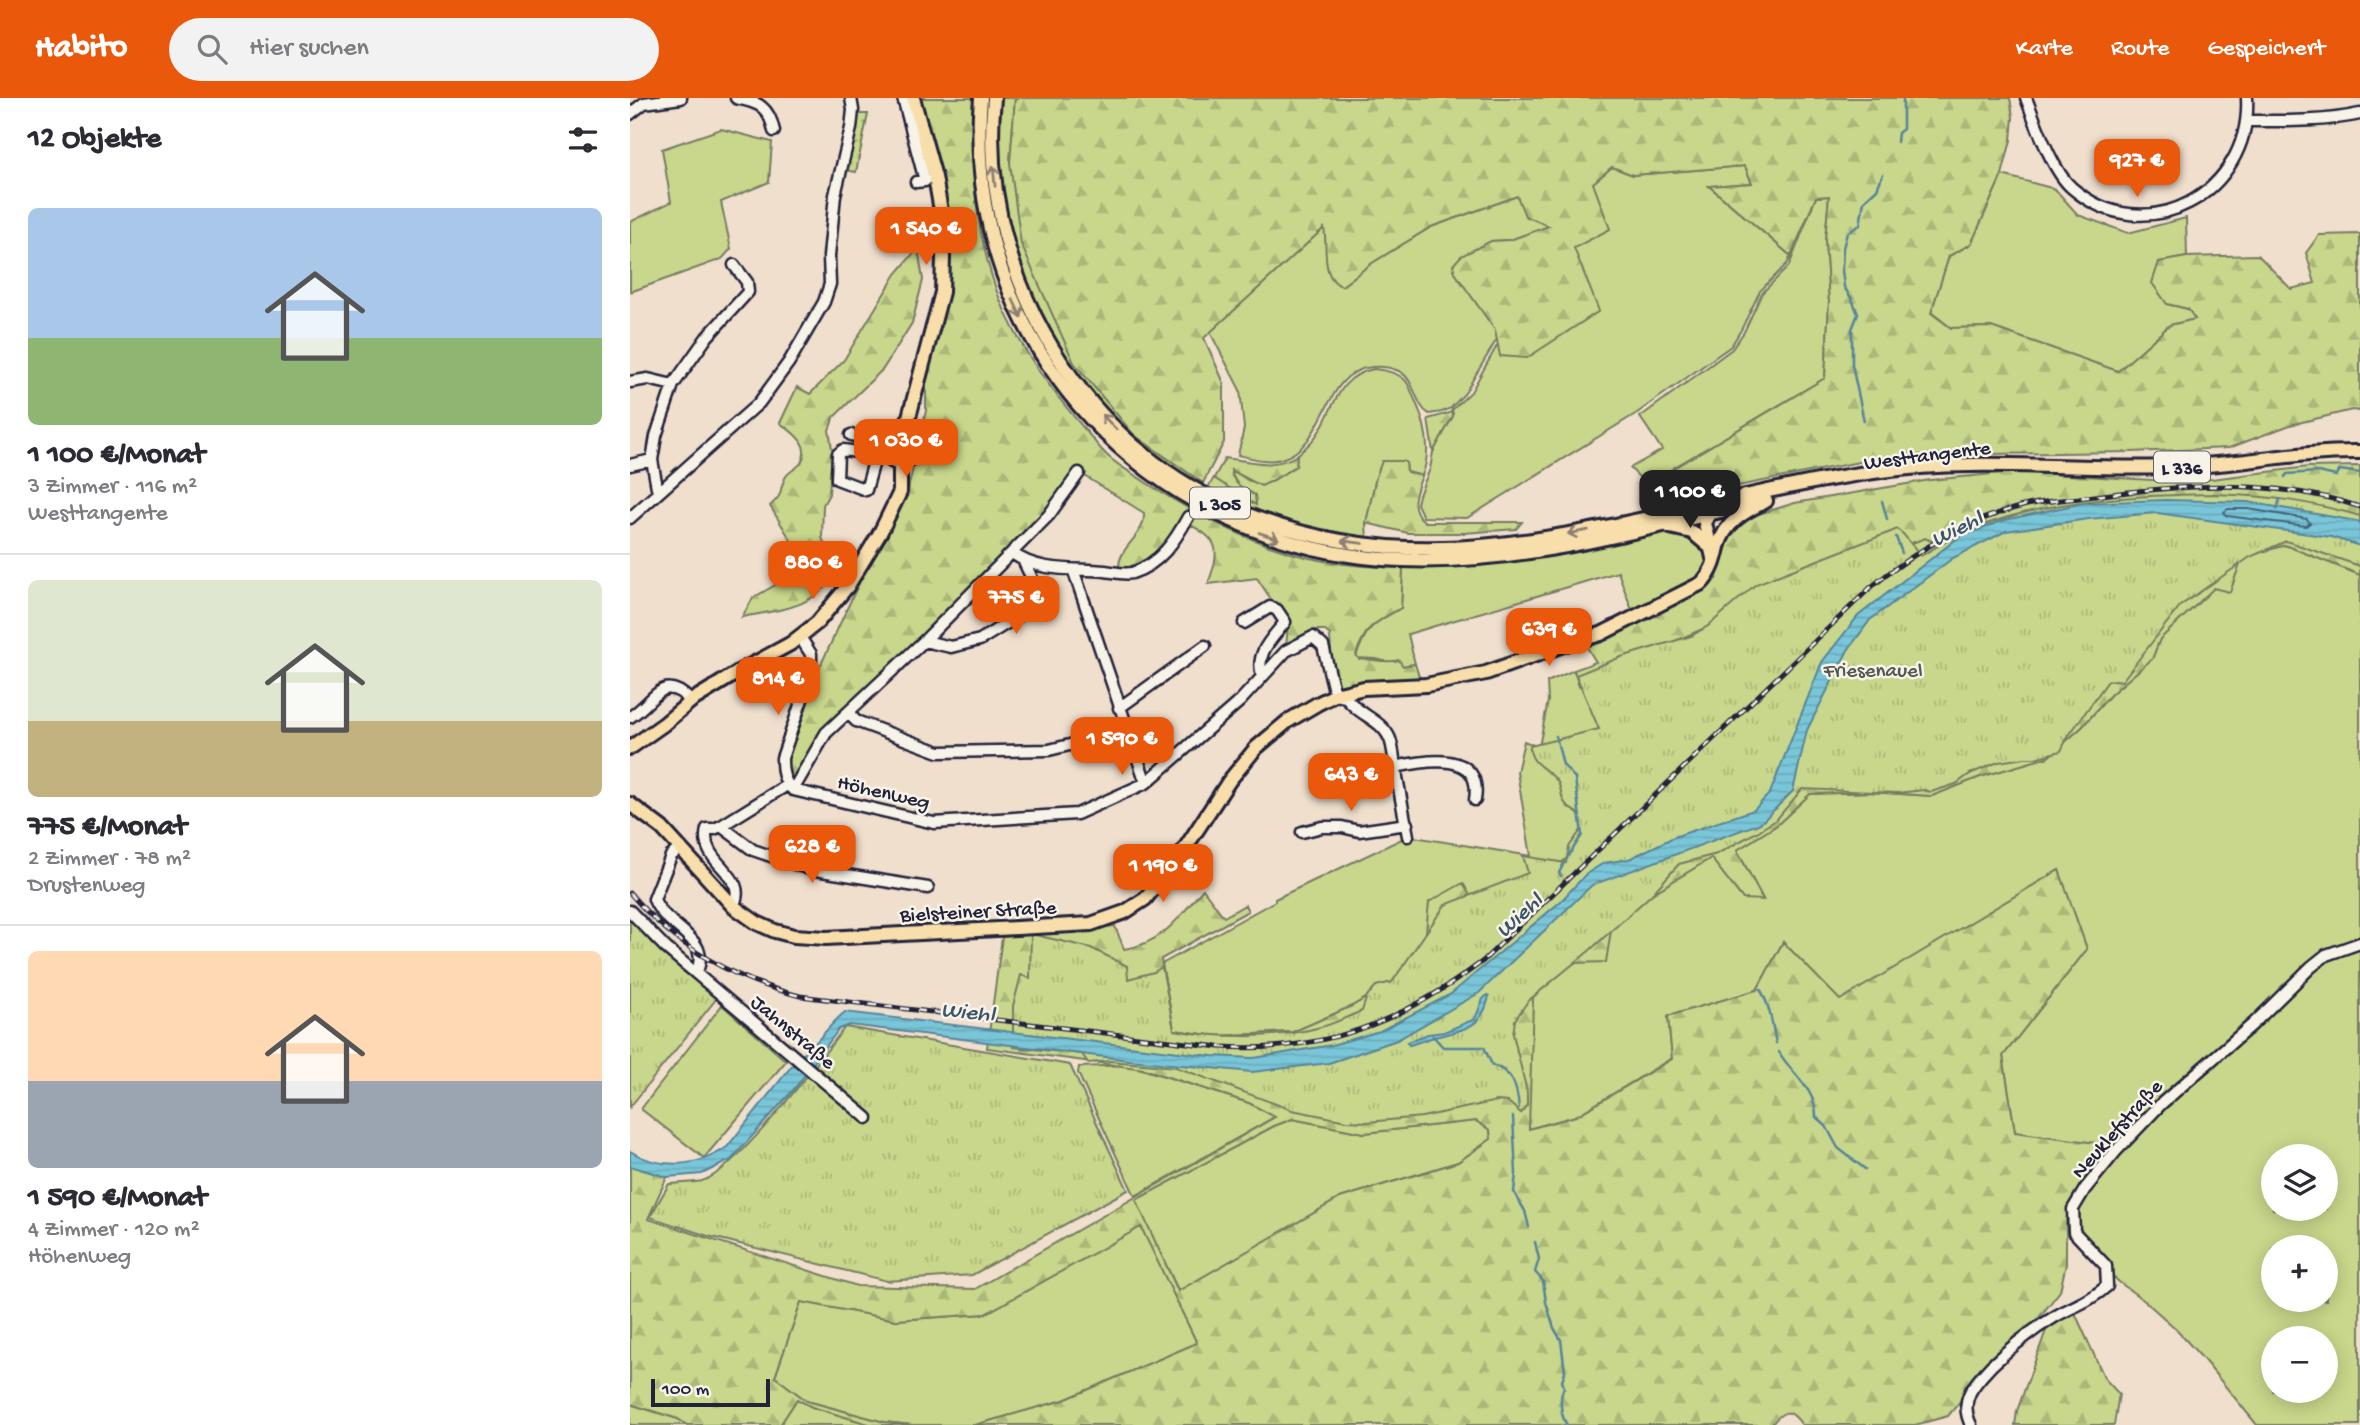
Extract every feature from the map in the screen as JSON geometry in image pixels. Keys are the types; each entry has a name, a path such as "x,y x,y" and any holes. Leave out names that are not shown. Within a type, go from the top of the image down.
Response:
{"main road":[{"path":"904,436 942,292 941,211 914,98"},
{"name":"Westtangente","path":"981,98 980,155 985,201 1001,268 1018,310 1051,368 1085,412 1124,452 1177,492 1236,524 1278,540 1324,551 1373,558 1433,561 1497,556 1562,547 1881,478 2003,465"},
{"name":"Westtangente","path":"994,98 992,154 1002,223 1014,268 1042,330 1079,387 1108,421 1159,466 1196,491 1254,518 1294,531 1348,542 1448,548 1493,545 1583,531 1723,500 1889,470 1951,465 2003,465"},
{"path":"904,436 913,443 914,452 909,460 900,463 888,457 886,444 892,437 904,436"},
{"name":"L 336","path":"2003,465 2167,468 2298,454 2360,452"},
{"path":"630,748 691,701 800,636 817,622 847,587 880,533 900,492 900,463"},
{"path":"1707,514 1723,500"},
{"name":"L 336","path":"1714,549 1731,522 1766,501"},
{"path":"1693,507 1707,514 1714,524 1714,549"},
{"name":"L 305","path":"1655,527 1692,531 1714,549"},
{"name":"Bielsteiner Straße","path":"630,804 662,828 733,906 757,923 794,936 827,938 1091,923 1110,919 1138,905 1157,887 1229,781 1256,748 1288,721 1335,695 1364,688 1426,685 1486,673 1566,644 1600,627 1617,625 1692,589 1707,577 1714,563 1714,549"}],"street":[{"path":"630,114 644,103 681,98"},
{"path":"736,98 753,101 763,107 774,131"},
{"path":"630,519 759,403 789,362 824,302 830,284 829,256 835,195 851,128 853,110 850,98"},
{"path":"903,98 925,181 916,182"},
{"path":"2026,98 2051,158 2070,187 2095,205 2123,214 2154,215 2181,207 2202,196 2218,182 2231,165 2247,121 2247,98"},
{"path":"2247,121 2306,121 2360,114"},
{"path":"658,493 652,460 656,436 673,385 707,337 748,292 747,282 734,265"},
{"path":"630,382 649,379 673,385"},
{"path":"851,435 886,444"},
{"path":"844,450 865,453 873,465 866,490 837,479 838,454 844,450"},
{"path":"630,465 652,460"},
{"path":"733,906 738,898 738,891 735,882 712,857 706,839 708,829 721,826 790,788 826,733 924,641 1049,515 1079,473"},
{"path":"1012,553 1024,562 1074,572 1132,573 1159,559 1178,536 1188,517"},
{"path":"924,641 951,647 970,645 1035,605 1039,593 1024,562"},
{"path":"1074,572 1146,783"},
{"path":"1244,624 1270,607 1277,610 1285,622 1260,655 1262,676"},
{"path":"790,788 782,773 782,758 811,673 811,654 800,636"},
{"name":"Höhenweg","path":"790,788 934,823 1077,814 1146,783 1240,701 1286,651 1313,637 1323,646 1335,695"},
{"path":"1119,708 1205,646"},
{"path":"630,717 667,687 676,688 691,701"},
{"path":"1335,695 1346,697 1352,706 1382,726 1390,739 1408,835"},
{"path":"848,713 856,721 939,752 1049,750 1127,731"},
{"path":"1395,766 1422,761 1463,765 1475,779 1475,800"},
{"path":"1302,832 1322,827 1342,827 1359,831 1407,824"},
{"path":"721,826 752,850 808,869 928,888"},
{"path":"681,847 671,856 654,899 657,908 696,943 701,964 696,973"},
{"name":"Jahnstraße","path":"630,911 666,948 867,1118"},
{"name":"Neuklefstraße","path":"1971,1425 1966,1412 1967,1397 1971,1388 1984,1374 2020,1339 2097,1295 2106,1286 2106,1266 2074,1232 2072,1226 2073,1209 2085,1189 2116,1151 2161,1104 2253,1024 2311,967 2326,955 2360,943"}],"green space":[{"path":"916,98 973,98 972,143 977,211 999,298 1018,337 1041,374 1099,447 1118,464 1166,495 1253,540 1324,561 1403,568 1401,608 1372,626 1363,637 1356,655 1359,659 1399,660 1403,666 1415,664 1420,680 1336,688 1330,635 1324,630 1315,630 1286,648 1288,625 1257,578 1208,584 1215,562 1215,546 1205,534 1185,522 1160,555 1143,564 1119,568 1123,553 1141,528 1144,513 1080,473 1045,518 835,722 794,782 787,766 789,751 800,727 816,675 865,570 907,494 926,411 926,374 936,345 953,230"},
{"path":"999,98 1015,98 1010,163 1134,435 1203,483 1200,486 1117,425 1080,380 1037,307 1020,267 1000,184 997,141"},
{"path":"1015,98 2010,98 2013,117 2011,140 2002,175 1971,244 1949,256 1931,313 1951,328 1991,327 2118,371 2170,325 2195,319 2188,309 2167,304 2152,283 2159,262 2187,257 2258,255 2291,289 2315,283 2306,253 2319,235 2360,234 2360,411 2352,410 2290,425 2229,448 1907,455 1874,459 1703,493 1672,469 1825,378 1829,302 1825,240 1829,196 1816,197 1791,256 1709,186 1752,183 1745,166 1633,175 1612,167 1593,183 1610,229 1574,248 1599,311 1527,358 1500,356 1495,330 1455,273 1453,265 1461,256 1491,241 1510,240 1549,226 1525,216 1517,196 1431,227 1372,263 1342,286 1330,277 1324,228 1204,338 1224,383 1224,442 1203,483 1134,435 1074,363 1021,244 1010,163"},
{"path":"858,114 868,114 856,172 845,170 845,161"},
{"path":"721,129 772,142 769,182 721,202 731,249 722,259 630,292 630,222 671,202 662,149"},
{"path":"1745,166 1752,183 1709,186 1791,256 1787,264 1760,291 1731,346 1637,413 1467,518 1423,517 1417,504 1419,495 1430,469 1433,452 1453,416 1452,410 1471,392 1498,344 1501,356 1574,248 1593,183 1612,167 1633,175"},
{"path":"2002,175 2055,189 2078,215 2128,233 2186,218 2187,257 2159,262 2167,304 2188,309 2196,319 2170,325 2118,372 1991,327 1951,328 1931,312 1949,256 1971,244"},
{"path":"1517,196 1550,226 1510,240 1491,241 1497,339 1465,393 1451,408 1429,414 1420,404 1405,375 1389,368 1372,367 1356,372 1343,381 1308,440 1296,451 1281,459 1270,460 1238,455 1244,428 1240,390 1210,332 1325,227 1327,267 1342,286 1372,263 1431,227"},
{"path":"1829,196 1825,240 1829,302 1825,378 1672,469 1699,491 1642,502 1650,488 1630,468 1662,450 1640,417 1732,349 1744,332 1762,293 1789,266 1816,197"},
{"path":"918,248 923,280 912,323 883,369 834,417 829,430 832,449 829,494 823,505 822,537 836,576 815,596 804,602 742,617 753,598 789,577 794,584 811,573 770,506 780,495 786,476 801,463 804,456 799,439 780,423 797,387 810,394 844,360 896,274"},
{"path":"1374,369 1394,373 1407,382 1422,418 1427,457 1422,476 1407,472 1406,463 1376,477 1366,523 1367,541 1279,522 1207,489 1214,478 1256,504 1255,495 1236,482 1231,469 1249,481 1272,482 1296,466 1297,455 1318,434 1346,384 1353,377"},
{"path":"1452,410 1453,416 1433,452 1428,419 1450,413"},
{"path":"1297,455 1296,466 1261,486 1231,470 1236,483 1255,495 1256,505 1214,478 1225,458 1271,463 1288,460"},
{"path":"1382,461 1403,461 1406,463 1407,472 1422,476 1414,500 1416,512 1425,522 1522,522 1516,529 1464,533 1408,533 1366,523"},
{"path":"2360,466 2360,575 2285,545 2242,558 2230,592 2214,588 2160,639 2152,659 2111,694 2082,727 2048,757 1980,777 1932,796 1869,792 1810,794 1777,825 1737,850 1763,900 1743,899 1711,858 1647,897 1611,930 1606,962 1573,963 1533,997 1529,1129 1576,1116 1672,1059 1668,1016 1757,990 1783,942 1840,1000 2059,870 2087,949 2003,1056 2015,1132 2119,1146 2074,1200 2066,1219 2066,1264 2060,1291 2030,1329 1999,1354 1948,1416 1915,1425 1802,1425 1790,1413 1783,1413 1771,1425 975,1425 1064,1400 1197,1343 1141,1227 985,1314 896,1320 801,1302 775,1377 807,1401 884,1422 912,1425 872,1425 812,1407 797,1399 780,1425 687,1425 678,1419 630,1404 630,1166 667,1177 648,1219 857,1286 975,1289 1275,1117 1249,1103 1144,1069 987,1048 1002,937 1115,926 1124,949 1138,946 1160,935 1178,919 1203,889 1224,917 1245,905 1248,911 1161,959 1174,1030 1216,1036 1293,1032 1352,1006 1380,990 1448,976 1426,932 1429,902 1463,883 1477,908 1558,866 1663,773 1941,545 1925,538 1828,574 1657,649 1602,683 1579,686 1574,670 1596,662 1585,644 1701,592 1716,579 1732,531 1746,518 1795,503 1930,480 2014,472 2187,482 2308,467","holes":["1292,1119 1364,1133 1476,1121 1490,1130 1491,1139 1458,1162 1340,1198 1178,1291 1136,1200"]},
{"name":"Friesenauel","path":"2215,494 2288,500 2360,516 2360,566 2286,541 2250,557 2180,606 2122,681 2108,681 2067,738 2061,751 2035,758 1998,762 1970,774 1956,784 1931,792 1802,789 1777,819 1757,832 1717,854 1679,864 1652,894 1528,1001 1515,1020 1513,1034 1527,1092 1527,1105 1521,1113 1508,1102 1497,1101 1422,1117 1347,1121 1292,1110 1176,1067 1110,1061 1088,1063 1082,1054 1013,1047 1013,1006 1021,975 1030,978 1031,934 1091,948 1127,966 1128,979 1162,967 1174,1030 1228,1036 1287,1034 1326,1026 1362,1011 1367,996 1376,986 1392,982 1445,905 1528,873 1523,856 1566,863 1569,847 1581,830 1580,817 1563,801 1557,781 1536,762 1530,746 1599,729 1576,675 1621,657 1691,636 1708,626 1756,584 1897,529 1921,556 1954,537 2026,512 2101,500"},
{"path":"1676,530 1687,533 1707,551 1709,565 1703,576 1633,613 1618,572 1408,634 1415,664 1403,666 1376,659 1356,658 1362,642 1378,621 1401,608 1403,568 1549,556"},
{"path":"1925,538 1942,545 1449,977 1380,990 1352,1006 1293,1032 1216,1036 1174,1030 1162,964 1275,899 1408,836 1531,856 1517,772 1524,741 1539,747 1548,701 1547,682 1574,670 1579,686 1750,608"},
{"path":"2285,545 2360,575 2360,1425 2257,1425 2174,1327 2119,1282 2067,1233 2066,1219 2074,1200 2015,1132 2003,1056 2087,949 2059,870 1840,1001 1783,942 1757,990 1668,1016 1672,1058 1576,1116 1528,1129 1533,997 1647,897 1711,858 1743,899 1763,899 1737,850 1777,825 1810,794 1869,792 1932,796 1980,777 2048,757 2082,727 2111,694 2152,659 2160,639 2214,588 2230,592 2241,558"},
{"path":"630,914 666,956 717,998 630,1107"},
{"path":"722,1005 786,1061 704,1158 641,1109"},
{"path":"845,1027 1070,1065 1128,1190 972,1275 887,1281 708,1236 650,1217 669,1184 702,1181 735,1158 777,1113"},
{"path":"1129,1065 1249,1103 1276,1116 1135,1196 1078,1073 1079,1067"},
{"path":"1292,1119 1364,1133 1476,1121 1490,1130 1491,1139 1458,1162 1340,1198 1179,1292 1135,1200"},
{"path":"1141,1226 1197,1343 1064,1400 975,1425 912,1425 884,1422 807,1401 775,1377 801,1301 896,1320 985,1314"},
{"path":"2053,1311 2075,1313 2105,1379 2119,1394 2114,1425 2015,1425 2017,1411"},
{"path":"797,1399 812,1407 872,1425 780,1425"},
{"path":"630,1404 678,1419 687,1425 630,1425"}],"water":[{"path":"2166,500 2248,502 2356,521 2360,522 2360,546 2331,537 2157,513 2088,519 2006,531 1953,558 1870,620 1848,650 1807,730 1793,791 1761,823 1592,885 1479,993 1397,1040 1329,1063 1252,1072 1129,1060 850,1025 839,1029 795,1088 731,1160 702,1174 667,1177 630,1166 630,1151 654,1161 679,1164 704,1159 727,1147 798,1058 845,1012 1212,1056 1254,1058 1332,1045 1380,1031 1451,994 1560,902 1586,874 1604,863 1629,859 1674,837 1754,810 1770,793 1822,662 1858,616 1959,537 2005,520 2083,503"},
{"path":"1487,995 1486,1008 1475,1023 1409,1045 1407,1042 1428,1034 1444,1032 1475,1019"}],"waterway":[{"path":"1897,142 1898,133 1903,129 1903,98"},
{"path":"1864,421 1852,365 1852,329 1858,314 1844,287 1843,248 1847,233 1860,225 1864,201 1877,189 1883,174"},
{"path":"2285,477 2287,474 2318,472 2336,476 2340,470 2360,473"},
{"path":"2277,509 2280,499"},
{"path":"1882,501 1887,519"},
{"path":"1896,537 1902,553"},
{"path":"1556,736 1563,765 1575,778 1582,835 1567,858"},
{"path":"1561,876 1559,873 1564,863"},
{"path":"1760,989 1768,1008 1776,1043"},
{"path":"1433,1036 1443,1047 1484,1047 1492,1065 1505,1072 1513,1081 1519,1108"},
{"path":"1779,1052 1808,1090 1816,1117 1826,1126 1838,1148 1865,1169"},
{"path":"1513,1117 1516,1173 1514,1192 1525,1211 1529,1227"},
{"path":"1535,1242 1539,1259 1535,1272 1543,1281 1546,1302 1554,1328 1561,1340 1565,1372 1561,1406 1567,1425"}],"railway":[{"path":"630,893 666,929 707,958 752,981 800,996 1220,1047 1258,1048 1327,1039 1391,1017 1452,983 1483,961 1870,588 1923,549 1961,528 2031,504 2190,487 2259,487 2326,497 2360,507"}],"water label":[{"name":"Wiehl","path":"1956,527"},
{"name":"Wiehl","path":"1518,914"},
{"name":"Wiehl","path":"968,1010"}]}
